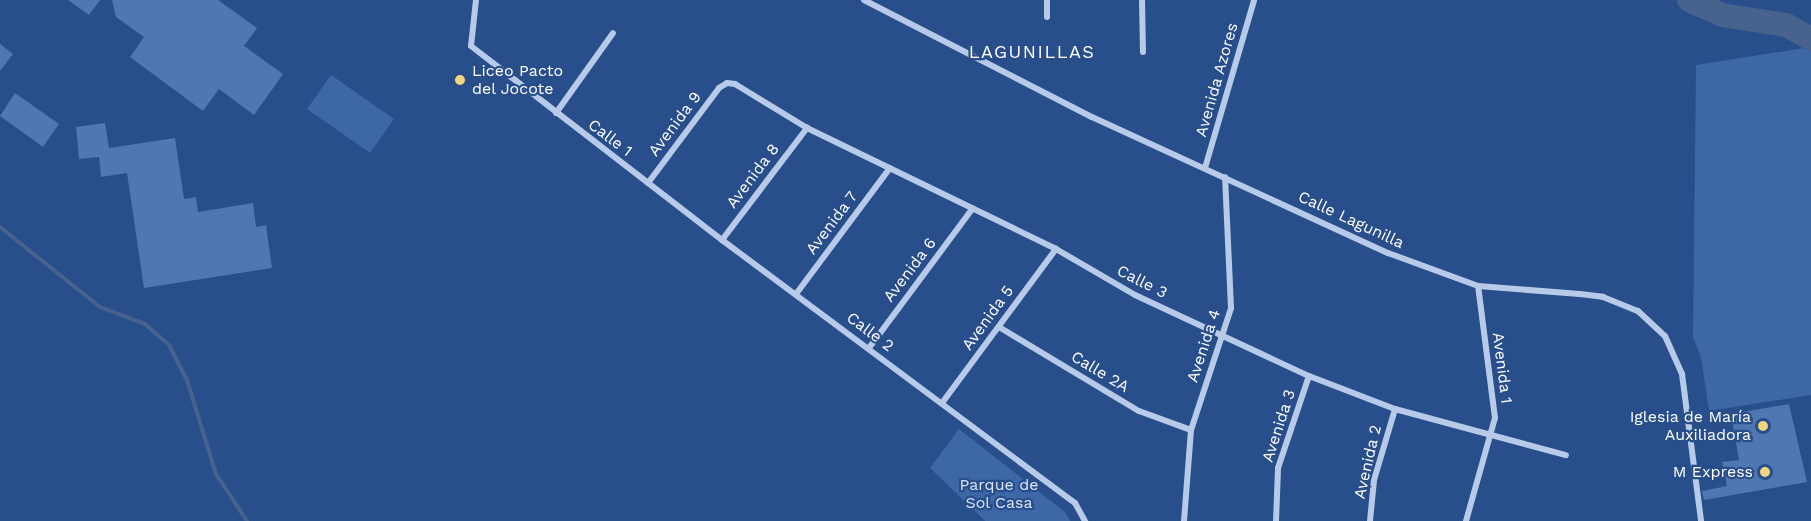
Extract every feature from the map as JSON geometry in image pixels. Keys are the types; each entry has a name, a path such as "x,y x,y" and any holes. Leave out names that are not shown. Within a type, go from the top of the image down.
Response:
{"street":[{"name":"Calle 1","path":"476,0 471,46 648,183"},
{"name":"Calle Lagunilla","path":"864,0 1092,117 1388,253 1478,286 1603,297 1638,311 1653,323 1676,355 1682,375 1701,521"},
{"path":"1047,0 1047,17"},
{"path":"1142,0 1143,52"},
{"name":"Avenida Azores","path":"1206,168 1254,0"},
{"path":"556,113 613,33"},
{"name":"Calle 3","path":"727,83 735,84 807,128 1056,249 1135,296 1309,376 1395,409 1491,432 1566,455"},
{"name":"Avenida 9","path":"648,183 719,88 727,83"},
{"name":"Avenida 8","path":"722,240 807,128"},
{"name":"Avenida 7","path":"796,294 890,168"},
{"name":"Avenida 4","path":"1184,521 1191,430 1224,336 1231,308 1225,177"},
{"name":"Calle 2","path":"648,183 1075,503 1085,521"},
{"name":"Avenida 6","path":"869,348 974,208"},
{"name":"Avenida 5","path":"942,403 1056,249"},
{"name":"Avenida 1","path":"1466,521 1495,418 1478,286"},
{"name":"Calle 2A","path":"999,327 1139,411 1191,430"},
{"name":"Avenida 3","path":"1276,521 1278,468 1309,376"},
{"name":"Avenida 2","path":"1370,521 1374,480 1395,409"}],"green space":[{"path":"1811,47 1811,395 1709,411 1701,357 1693,337 1696,65"},
{"path":"331,75 394,119 370,153 307,109"},
{"name":"Parque de Sol Casa","path":"959,429 1065,512 1070,521 985,521 930,468"}],"building":[{"path":"68,0 100,0 89,15"},
{"path":"112,0 218,0 257,28 244,46 283,74 254,115 219,89 203,111 130,57 144,37 116,17"},
{"path":"0,44 13,54 0,71"},
{"path":"15,93 59,124 43,147 0,116"},
{"path":"105,123 109,148 175,138 184,199 196,197 198,212 253,203 256,227 266,225 272,268 144,288 127,173 101,177 99,157 79,159 76,127"},
{"path":"1789,404 1807,482 1704,500 1702,491 1727,486 1722,462 1739,460 1731,414"}],"waterway":[{"path":"1689,0 1722,15 1786,25 1811,39"},
{"path":"0,227 100,307 145,324 169,345 187,380 216,474 247,521"}],"place":[{"name":"Liceo Pacto del Jocote","path":"460,80"},
{"name":"Iglesia de María Auxiliadora","path":"1763,426"},
{"name":"M Express","path":"1765,472"}],"district":[{"name":"LAGUNILLAS","path":"1032,52"}]}
